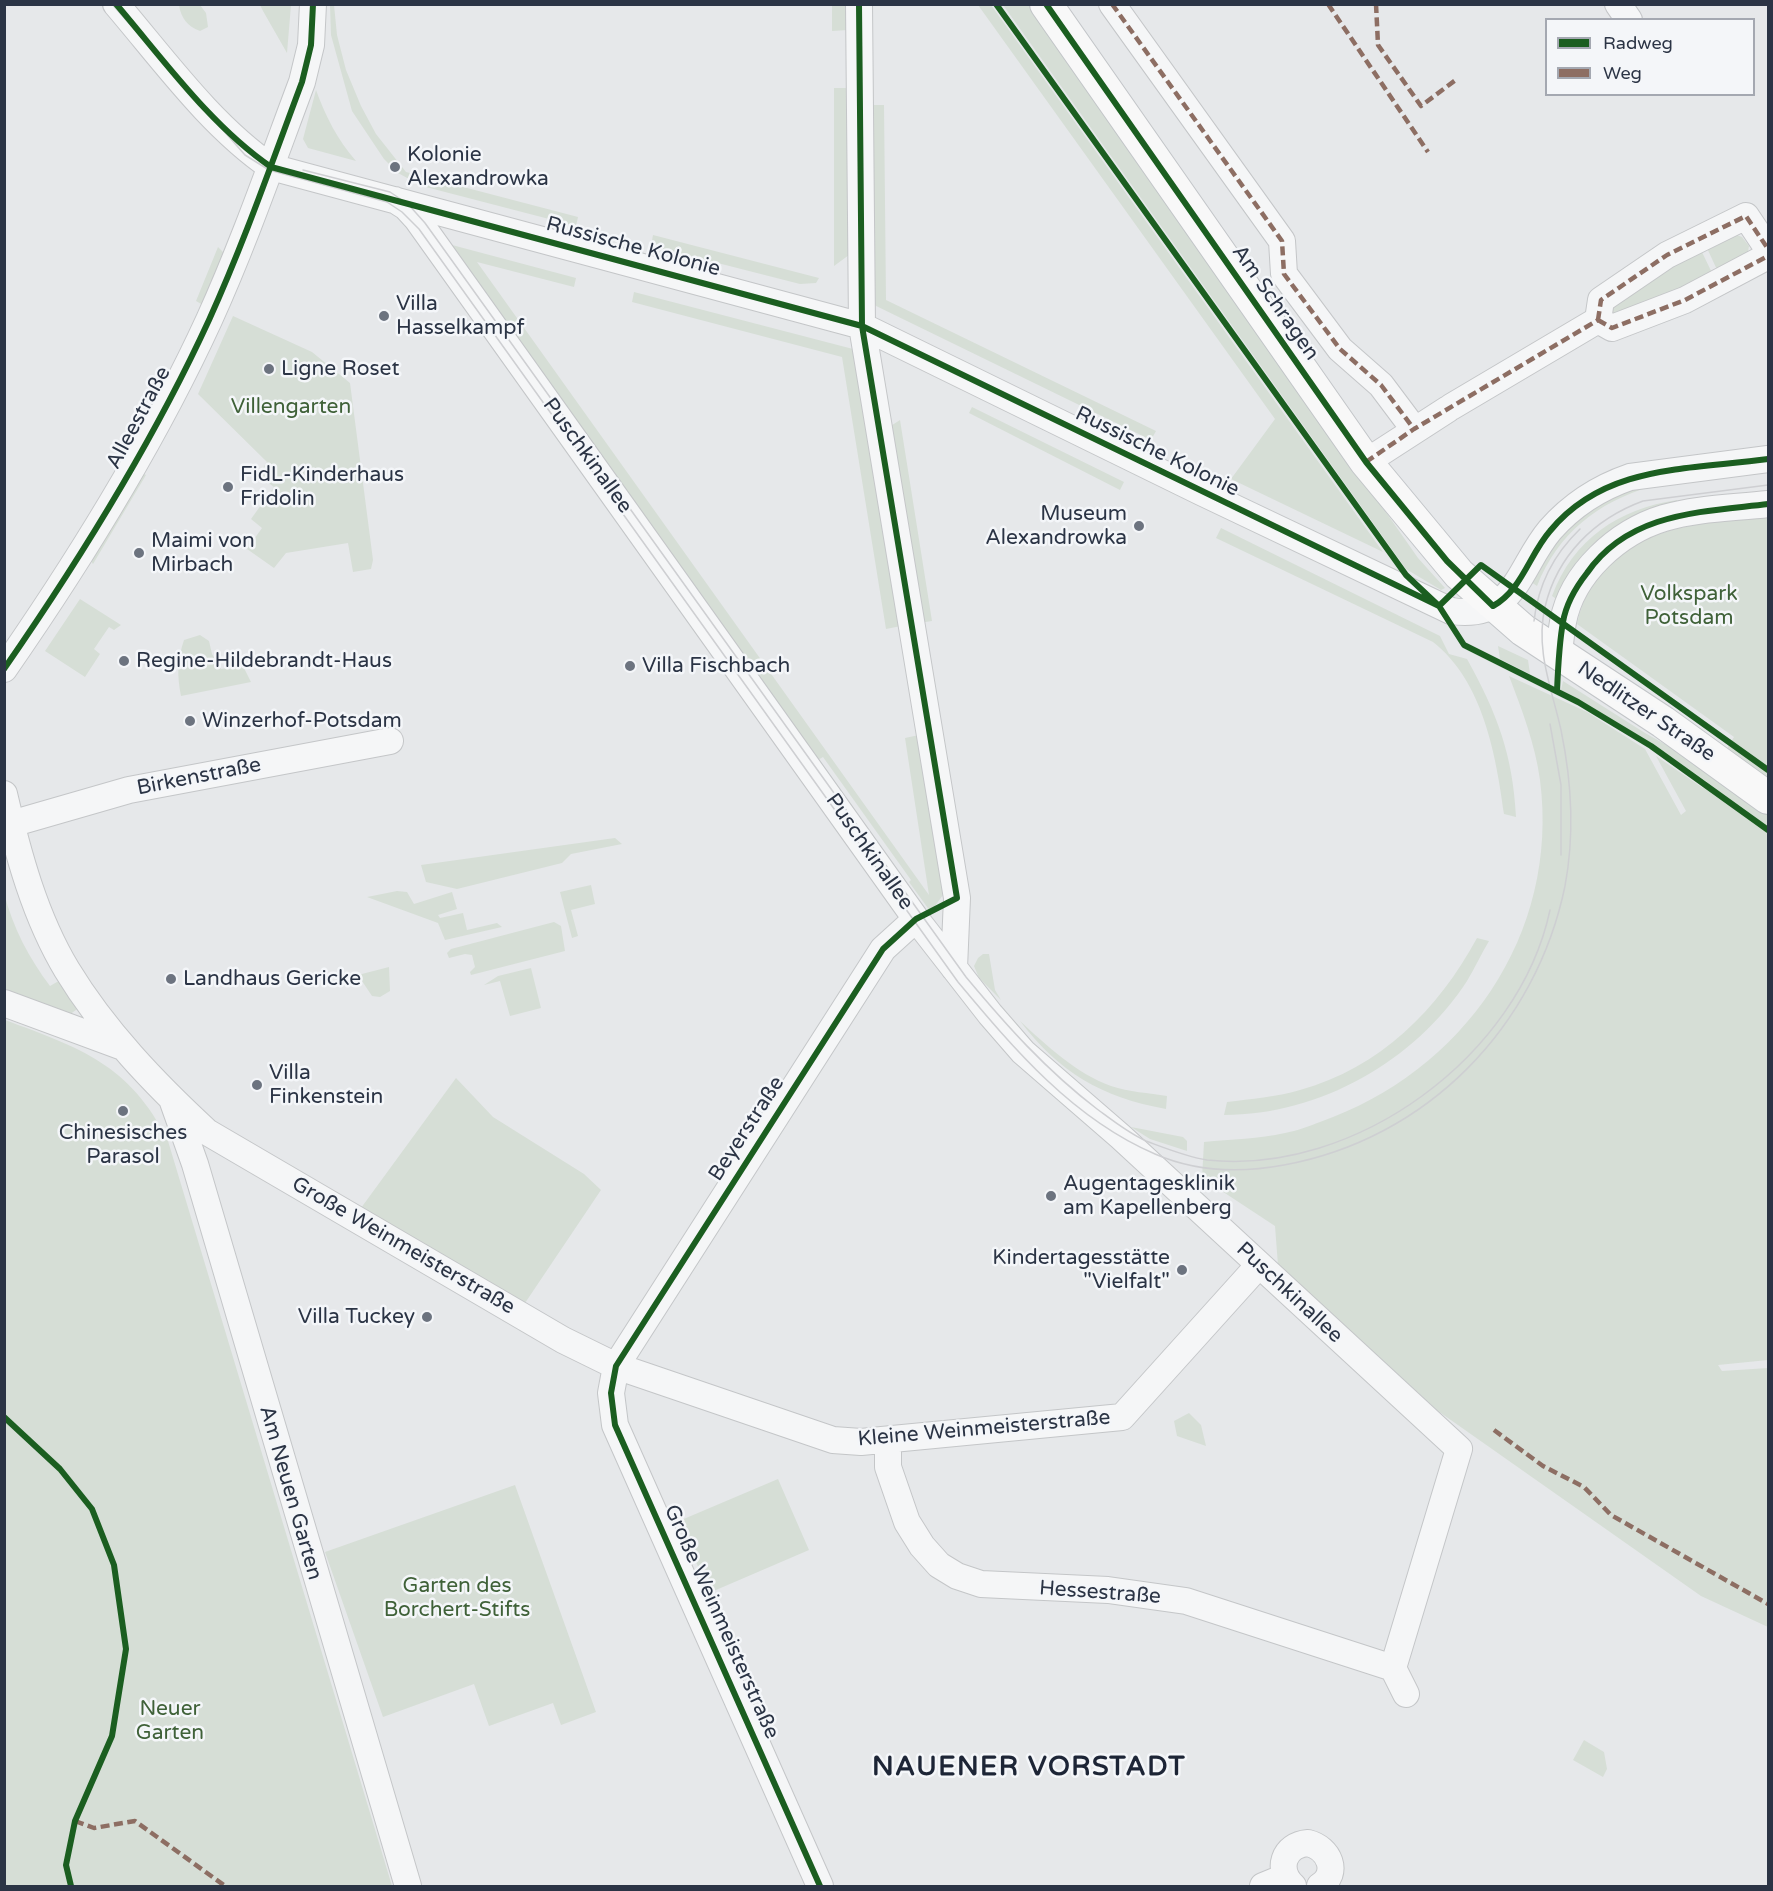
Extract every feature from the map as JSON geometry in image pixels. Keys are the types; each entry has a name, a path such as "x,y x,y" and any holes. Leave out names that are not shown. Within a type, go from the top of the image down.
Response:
{"main road":[{"name":"Am Schragen","path":"1046,4 1366,462 1447,561 1493,606"},
{"name":"Nedlitzer Straße","path":"1493,606 1559,654 1663,722 1768,798"}],"street":[{"name":"Russische Kolonie","path":"116,4 216,119 246,150 271,167 862,326 1439,606 1463,612 1493,606"},
{"name":"Alleestraße","path":"4,669 104,515 165,407 209,320 271,167 302,82 311,45 313,4"},
{"path":"859,4 862,326 957,898 954,968"},
{"name":"Am Schragen","path":"1112,4 1282,241 1284,274 1340,349 1381,385 1414,429"},
{"path":"1618,4 1628,18"},
{"name":"Puschkinallee","path":"395,200 417,219 916,919 1023,1052 1121,1137 1459,1449 1394,1668"},
{"path":"1598,320 1601,300 1667,255 1746,216 1768,249"},
{"path":"1598,320 1612,328 1685,300 1768,256"},
{"path":"1366,462 1414,429 1598,320"},
{"path":"1493,606 1515,588 1539,545 1559,520 1594,492 1630,477 1768,459"},
{"path":"1559,654 1563,621 1572,596 1589,569 1616,542 1648,524 1675,515 1768,504"},
{"name":"Birkenstraße","path":"11,824 129,790 390,741"},
{"name":"Große Weinmeisterstraße","path":"4,794 32,892 67,971 123,1047 207,1132 563,1340 616,1366 611,1393 615,1425 820,1887"},
{"name":"Beyerstraße","path":"616,1366 883,949 916,919"},
{"path":"4,1003 123,1047"},
{"name":"Am Neuen Garten","path":"172,1099 195,1164 312,1569 408,1887"},
{"name":"Kleine Weinmeisterstraße","path":"616,1366 833,1440 861,1443 1122,1417 1259,1265"},
{"name":"Hessestraße","path":"888,1440 888,1467 907,1522 922,1546 939,1565 957,1576 981,1584 1108,1590 1186,1601 1394,1668"},
{"path":"1394,1668 1406,1694"},
{"path":"1280,1883 1284,1858 1291,1849 1302,1844 1314,1845 1324,1851 1329,1862 1330,1874 1320,1887"}],"green space":[{"path":"179,5 200,5 206,13 208,27 200,31 188,24 181,14"},
{"path":"260,5 291,5 287,53 263,11"},
{"path":"330,5 334,5 337,35 346,70 361,106 376,134 406,172 578,217 576,226 422,186 398,173 384,159 352,111 331,35"},
{"path":"832,5 848,5 848,30 832,31"},
{"path":"978,5 991,5 1383,552 1231,479 1275,419"},
{"path":"1003,5 1031,5 1418,558 1445,588 1441,590 1406,569"},
{"path":"834,88 849,88 849,255 834,266"},
{"path":"316,90 333,127 356,161 308,148 303,139"},
{"path":"867,105 884,105 886,300 1156,431 1151,440 870,303"},
{"path":"1732,233 1742,237 1749,246 1747,257 1719,274 1706,246"},
{"path":"653,235 819,278 816,283 800,284 651,246"},
{"path":"452,245 576,278 574,287 477,262 929,895 905,738 919,735 944,885 943,895 932,910 930,911 909,882 911,880 823,757 818,760"},
{"path":"218,247 224,253 203,305 196,301"},
{"path":"1700,248 1714,277 1613,322 1606,304"},
{"path":"634,292 853,349 858,356 901,626 886,629 842,357 632,302"},
{"name":"Villengarten","path":"233,316 312,352 350,383 373,560 371,569 353,572 348,543 286,553 274,568 247,549 262,528 251,519 274,487 258,475 267,462 198,394"},
{"path":"972,407 1124,482 1120,490 969,413"},
{"path":"900,420 932,621 919,623 886,429"},
{"path":"141,472 146,475 93,564 91,561"},
{"path":"1652,486 1614,501 1582,522 1556,550 1537,586 1531,582 1549,550 1574,521 1626,488"},
{"path":"1677,500 1678,509 1561,602 1552,596 1572,558 1601,530 1617,519 1636,511"},
{"name":"Volkspark Potsdam","path":"1768,517 1768,1360 1718,1365 1722,1371 1768,1368 1768,1627 1701,1596 1438,1411 1278,1265 1275,1226 1202,1178 1204,1142 1265,1137 1294,1131 1371,1099 1418,1069 1458,1033 1491,990 1517,943 1534,892 1542,837 1538,767 1528,727 1509,676 1587,712 1645,749 1681,815 1686,811 1656,756 1703,788 1707,782 1651,743 1561,690 1563,681 1645,733 1713,771 1734,737 1577,624 1588,592 1605,568 1626,550 1651,537 1678,528"},
{"path":"1221,528 1440,636 1449,654 1467,659 1487,698 1502,735 1511,774 1516,817 1504,814 1497,768 1484,720 1464,677 1450,658 1433,642 1216,538"},
{"path":"80,599 121,625 114,630 109,627 94,649 100,654 85,677 45,651"},
{"path":"200,635 209,641 212,654 221,669 243,666 251,682 181,696 178,668 184,640"},
{"path":"1498,646 1528,660 1530,674 1500,659"},
{"path":"615,838 622,844 571,854 562,863 457,889 426,882 421,865"},
{"path":"591,885 595,904 571,910 578,936 572,938 560,892"},
{"path":"397,891 407,892 414,904 452,892 457,909 438,915 440,918 463,913 467,930 497,923 502,927 445,940 438,923 367,897"},
{"path":"4,893 17,930 42,975 50,986 64,978 80,1007 69,1015 5,992"},
{"path":"554,922 561,926 565,951 471,975 470,972 475,967 472,955 465,954 449,958 447,953 451,949"},
{"path":"1477,938 1489,941 1467,981 1446,1010 1421,1036 1393,1059 1329,1094 1260,1113 1224,1115 1227,1102 1300,1090 1356,1067 1381,1051 1425,1012 1444,989"},
{"path":"983,954 989,954 995,990 1001,1000 979,978 974,966"},
{"path":"389,967 390,991 380,997 372,996 358,975"},
{"path":"531,968 541,1008 510,1016 500,981 484,985 498,976"},
{"name":"Neuer Garten","path":"5,1020 80,1050 120,1076 153,1115 168,1141 392,1886 5,1886"},
{"path":"1020,1021 1062,1058 1098,1081 1125,1090 1167,1096 1166,1109 1121,1098 1084,1080 1051,1055"},
{"path":"456,1078 493,1117 584,1174 601,1190 523,1306 361,1208"},
{"path":"1131,1127 1183,1137 1187,1141 1187,1151 1150,1139"},
{"path":"1189,1413 1201,1425 1206,1446 1177,1436 1174,1421"},
{"path":"778,1479 809,1550 709,1593 679,1521"},
{"name":"Garten des Borchert-Stifts","path":"515,1485 596,1712 561,1725 553,1703 489,1726 474,1684 383,1717 325,1552"},
{"path":"1584,1740 1604,1752 1607,1769 1603,1777 1573,1760"}],"tram line":[{"path":"112,4 245,155 269,170 387,202 402,212 419,229 958,982 1023,1057 1071,1102 1125,1139 1171,1160 1202,1168 1235,1170 1284,1165 1336,1151 1384,1130 1428,1102 1467,1069 1501,1029 1529,985 1550,937 1565,886 1570,847 1570,789 1565,750 1546,669 1542,639 1545,607 1558,571 1568,556 1594,529 1609,518 1643,501 1768,485"},
{"path":"303,170 390,192 408,204 425,223 966,977 1044,1063 1108,1118 1133,1134 1146,1141 1199,1159 1263,1160 1319,1148 1372,1126 1422,1096 1467,1057 1504,1013 1532,963 1550,910"},
{"path":"1534,621 1543,583 1562,549 1580,529"},
{"path":"1550,724 1561,785 1561,855"}],"marked path":[{"path":"1112,4 1282,241 1284,274 1340,349 1381,385 1414,429"},
{"path":"1328,4 1428,152"},
{"path":"1376,4 1378,45 1421,106 1457,79"},
{"path":"1598,320 1601,300 1667,255 1746,216 1768,249"},
{"path":"1598,320 1612,328 1685,300 1768,256"},
{"path":"1366,462 1414,429 1598,320"},
{"path":"1494,1430 1543,1466 1584,1487 1611,1515 1768,1604"},
{"path":"75,1821 94,1828 135,1821 225,1886"}],"cycle path":[{"path":"116,4 208,112 228,132 271,167 862,326 1439,606"},
{"path":"4,669 61,585 140,455 209,320 246,232 302,82 311,45 313,4"},
{"path":"820,1886 615,1425 611,1393 616,1366 883,949 916,919 957,898 862,326 859,4"},
{"path":"996,4 1406,575 1439,606 1464,645 1578,702 1651,746 1768,830"},
{"path":"1046,4 1366,462 1447,561 1493,606 1503,599 1518,582 1550,531 1572,509 1596,493 1650,474 1768,459"},
{"path":"1557,691 1558,665 1566,609 1579,584 1604,553 1645,526 1668,519 1693,513 1768,504"},
{"path":"1439,606 1481,565 1768,770"},
{"path":"4,1417 60,1469 92,1509 114,1565 126,1649 112,1736 75,1821 66,1865 71,1886"}],"place":[{"name":"Kolonie Alexandrowka","path":"395,167"},
{"name":"Villa Hasselkampf","path":"384,316"},
{"name":"Ligne Roset","path":"269,369"},
{"name":"FidL-Kinderhaus Fridolin","path":"228,487"},
{"name":"Museum Alexandrowka","path":"1139,526"},
{"name":"Maimi von Mirbach","path":"139,553"},
{"name":"Regine-Hildebrandt-Haus","path":"124,661"},
{"name":"Villa Fischbach","path":"630,666"},
{"name":"Winzerhof-Potsdam","path":"190,721"},
{"name":"Landhaus Gericke","path":"171,979"},
{"name":"Villa Finkenstein","path":"257,1085"},
{"name":"Chinesisches Parasol","path":"123,1111"},
{"name":"Augentagesklinik am Kapellenberg","path":"1051,1196"},
{"name":"Kindertagesstätte \"Vielfalt\"","path":"1182,1270"},
{"name":"Villa Tuckey","path":"427,1317"}],"district":[{"name":"NAUENER VORSTADT","path":"1029,1768"}]}
